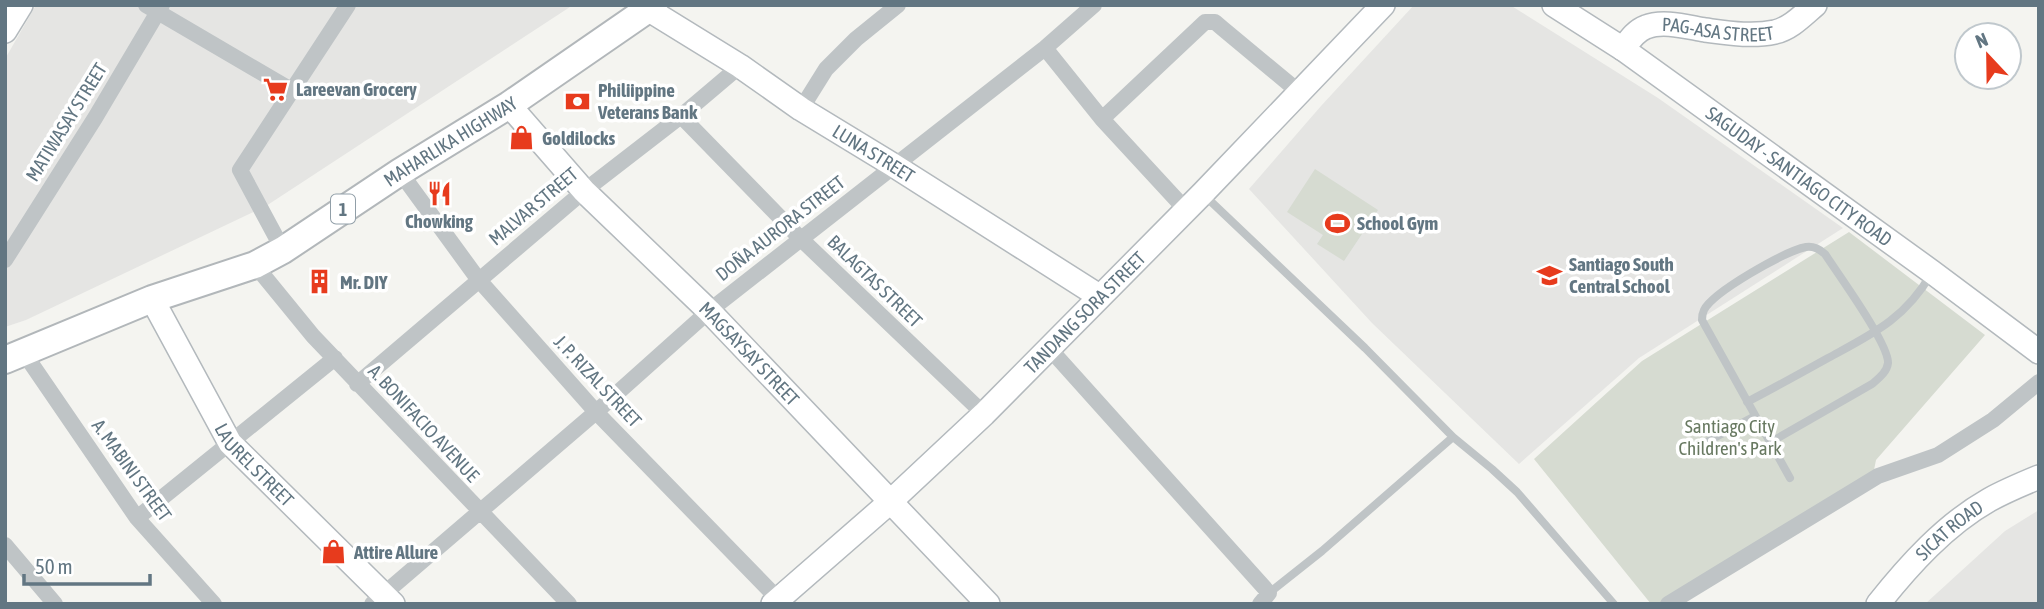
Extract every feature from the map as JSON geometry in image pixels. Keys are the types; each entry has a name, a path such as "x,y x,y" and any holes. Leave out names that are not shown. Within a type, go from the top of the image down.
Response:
{"main road":[{"name":"MAHARLIKA HIGHWAY","path":"15,357 152,299 255,265 283,250 400,172 509,105 648,7"}],"street":[{"path":"5,31 21,5"},
{"path":"283,250 240,170 348,5"},
{"path":"801,109 826,69 856,39 898,5"},
{"name":"DOÑA AURORA STREET","path":"383,600 479,512 709,311 1045,48 1094,5"},
{"name":"TANDANG SORA STREET","path":"778,602 984,414 1383,5"},
{"name":"SAGUDAY - SANTIAGO CITY ROAD","path":"1554,5 1623,49 2039,352"},
{"name":"PAG-ASA STREET","path":"1623,49 1634,34 1646,26 1685,26 1752,35 1775,32 1789,27 1815,5"},
{"path":"155,7 291,90"},
{"name":"MATIWASAY STREET","path":"5,260 95,118 155,7"},
{"name":"LUNA STREET","path":"648,7 801,109 1099,296"},
{"path":"1102,119 1205,22 1215,22 1299,92"},
{"path":"1045,48 1102,119 1194,201"},
{"name":"MALVAR STREET","path":"358,384 478,279 740,66"},
{"name":"MAGSAYSAY STREET","path":"509,105 584,191 709,311 988,604"},
{"name":"BALAGTAS STREET","path":"681,116 801,239 984,414"},
{"name":"J. P. RIZAL STREET","path":"400,172 478,279 596,412 778,602"},
{"name":"A. BONIFACIO AVENUE","path":"255,265 313,337 569,604"},
{"name":"LAUREL STREET","path":"152,299 230,443 383,600"},
{"path":"1049,348 1264,598"},
{"name":"A. MABINI STREET","path":"15,357 137,518 214,604"},
{"path":"137,518 335,358"},
{"path":"1668,604 1878,476 1938,454 1993,419 2039,382"},
{"name":"SICAT ROAD","path":"1878,604 1930,545 1958,522 1987,502 2039,477"},
{"path":"5,545 55,604"}],"lane":[{"path":"1194,201 1365,348 1453,437 1517,492 1614,604"},
{"path":"1770,442 1872,384 1887,368 1885,349 1876,332 1825,254 1817,247 1806,247 1772,262 1713,298 1703,310 1702,320 1706,331 1790,478"},
{"path":"1747,402 1876,332 1919,295 1932,272"},
{"path":"1686,453 1755,416"},
{"path":"1264,598 1453,437"}],"shaded area":[{"path":"36,5 573,5 266,206 26,320 5,327 5,59"},
{"name":"Santiago South Central School","path":"1414,5 1510,5 1658,98 1843,228 1639,358 1519,464 1372,323 1249,189"},
{"path":"2039,510 2039,604 1925,604 2005,531"}],"green space":[{"name":"School Gym","path":"1315,169 1378,210 1344,261 1317,244 1323,235 1287,212"},
{"name":"Santiago City Children's Park","path":"1849,232 1985,335 1876,460 1873,475 1666,604 1651,604 1534,459 1642,361"}],"place":[{"name":"Lareevan Grocery","path":"276,89"},
{"name":"Philiippine Veterans Bank","path":"578,101"},
{"name":"Goldilocks","path":"522,138"},
{"name":"Chowking","path":"439,193"},
{"name":"School Gym","path":"1337,223"},
{"name":"Santiago South Central School","path":"1549,275"},
{"name":"Mr. DIY","path":"320,282"},
{"name":"Attire Allure","path":"334,552"}]}
